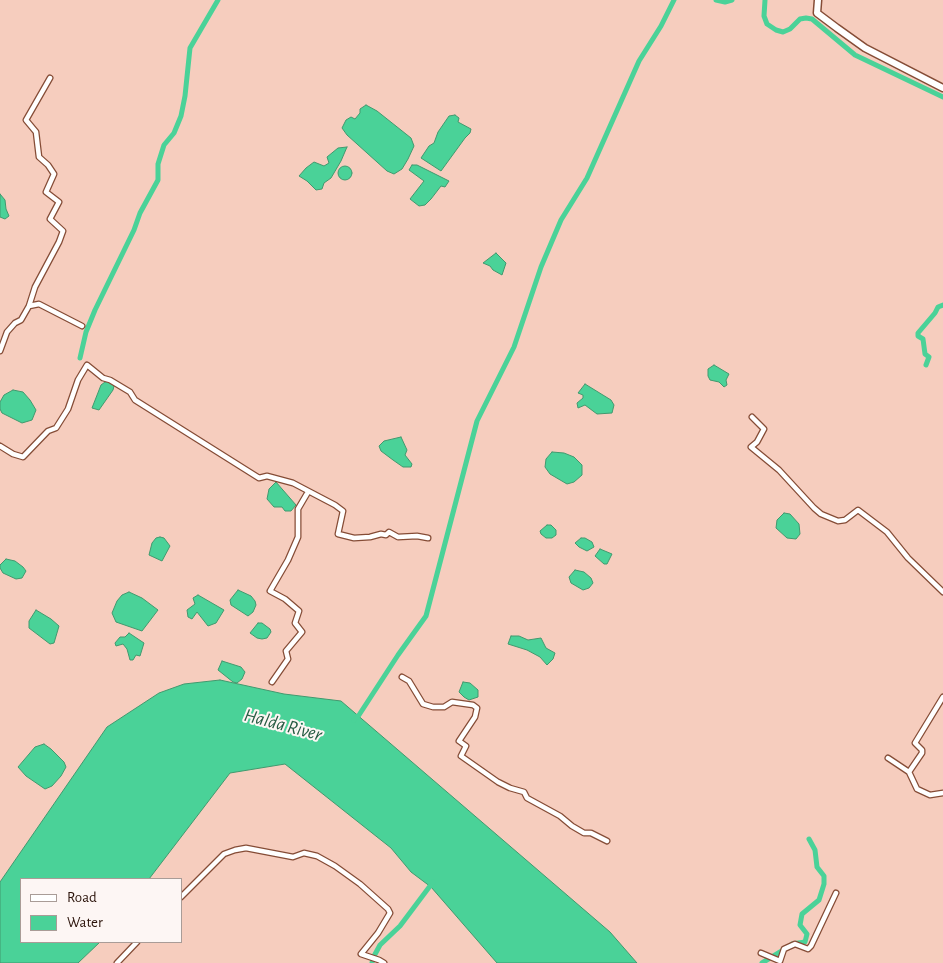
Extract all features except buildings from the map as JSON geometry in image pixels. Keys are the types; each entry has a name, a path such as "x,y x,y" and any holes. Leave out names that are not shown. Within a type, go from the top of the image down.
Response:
{"main road":[{"path":"818,0 817,13 865,48 943,88"}],"street":[{"path":"0,351 7,332 14,323 21,320 30,306 35,287 63,231 50,219 59,202 46,192 54,174 39,157 36,132 26,120 50,78"},
{"path":"30,306 39,304 82,326"},
{"path":"0,446 12,454 23,457 48,431 56,428 68,409 78,380 88,365 103,378 130,392 135,400 250,474 258,478 267,476 293,483 343,511 338,534 354,538 386,535 390,532 398,537 417,536 428,538"},
{"path":"752,417 764,430 757,442 751,447 786,477 814,508 821,514 838,521 845,520 858,510 887,532 908,558 943,592"},
{"path":"272,682 288,659 286,651 302,632 295,623 299,610 285,599 270,591 288,560 298,537 298,509 308,492"},
{"path":"402,677 409,681 423,704 433,707 444,707 452,702 473,705 477,708 475,717 459,741 466,746 461,756 498,782 524,792 531,801 560,816 584,833 591,833 607,841"},
{"path":"909,772 922,753 922,750 915,743 943,697"},
{"path":"888,758 909,772 916,789 930,795 943,793"},
{"path":"182,896 224,854 235,850 246,848 293,857 304,853 317,856 336,866 388,908 390,913 378,933 361,954 384,963"},
{"path":"761,953 780,961 784,949 795,944 808,949 836,893"},
{"path":"117,963 136,943"}],"water":[{"path":"366,105 377,111 411,138 414,146 408,159 402,169 394,174 387,171 347,135 342,128 346,120 351,117 355,119 360,113 360,109"},
{"path":"455,115 459,118 458,122 471,129 470,133 441,171 421,158 429,146 434,143 438,132 449,116"},
{"path":"347,147 331,178 324,183 322,189 316,190 299,176 314,162 324,166 329,163 327,157 338,148"},
{"path":"412,165 417,165 449,181 445,187 441,186 425,205 419,206 410,199 424,181 409,170"},
{"path":"345,166 350,168 352,173 350,178 345,180 340,178 338,173 340,168"},
{"path":"0,194 5,200 9,216 5,219 0,217"},
{"path":"496,253 506,263 502,275 483,263"},
{"path":"714,365 729,374 726,380 727,385 724,387 719,382 710,380 708,376 708,369"},
{"path":"110,381 114,386 113,390 99,410 92,408 101,385"},
{"path":"585,384 611,400 614,405 612,413 597,414 585,405 578,408 577,403 583,398 583,395 578,393"},
{"path":"13,390 23,392 30,400 36,410 32,420 22,423 2,413 0,402 4,395"},
{"path":"401,437 407,450 405,455 412,464 411,467 403,467 381,451 379,446 384,441"},
{"path":"552,452 564,453 574,457 582,465 582,475 574,482 567,484 550,474 545,467 546,459"},
{"path":"276,482 296,505 291,511 285,511 282,507 274,507 267,499 269,489"},
{"path":"784,513 790,514 799,524 800,534 796,539 787,538 776,528 777,520"},
{"path":"547,525 551,525 556,530 556,535 552,538 546,538 541,534 540,531"},
{"path":"156,538 164,538 170,546 162,561 149,555 152,543"},
{"path":"581,538 592,542 594,547 587,551 579,547 575,543"},
{"path":"600,549 612,554 607,564 604,564 595,556"},
{"path":"6,559 15,561 23,567 26,571 22,578 16,579 3,573 0,565"},
{"path":"575,570 584,572 591,578 593,583 589,588 583,590 571,583 569,577"},
{"path":"238,590 251,596 255,601 256,605 253,612 248,616 231,605 230,600"},
{"path":"129,592 142,598 158,610 142,631 116,622 112,613 117,601 122,595"},
{"path":"198,595 224,610 216,623 208,626 197,612 192,619 188,617 187,610 195,604 193,598"},
{"path":"36,610 59,626 54,643 50,644 29,628 29,621"},
{"path":"258,623 262,623 270,629 271,632 267,638 257,638 250,633"},
{"path":"129,633 144,643 140,656 136,655 133,660 130,660 127,649 123,644 116,646 115,643 120,637 125,637"},
{"path":"511,636 519,636 528,640 541,638 546,648 555,653 553,659 547,665 540,657 527,650 508,644"},
{"path":"222,661 241,667 245,672 242,679 237,683 233,682 218,670"},
{"name":"Halda River","path":"220,680 284,694 341,701 610,932 637,963 497,963 431,887 411,872 391,848 285,764 230,773 150,878 20,878 20,943 99,943 78,963 0,963 0,882 107,727 159,693 184,684"},
{"path":"463,682 470,683 478,690 478,697 469,700 459,692"},
{"path":"44,744 64,762 66,767 52,786 45,789 26,776 18,767 35,747"}],"waterway":[{"path":"80,358 86,332 95,310 134,230 140,213 158,180 158,164 164,145 174,133 181,116 190,48 218,0"},
{"path":"354,720 426,616 477,421 514,347 541,267 561,220 587,178 639,61 661,26 674,0"},
{"path":"716,0 725,2 732,0"},
{"path":"765,0 764,16 767,24 776,30 783,32 790,29 800,19 812,19 855,55 943,97"},
{"path":"926,365 929,357 925,354 923,339 918,336 918,333 938,307 943,305"},
{"path":"792,944 805,942 807,934 800,925 802,914 819,900 824,884 824,876 817,867 815,850 809,839"},
{"path":"372,963 380,945 400,926 433,882"},
{"path":"762,963 785,949"}]}
